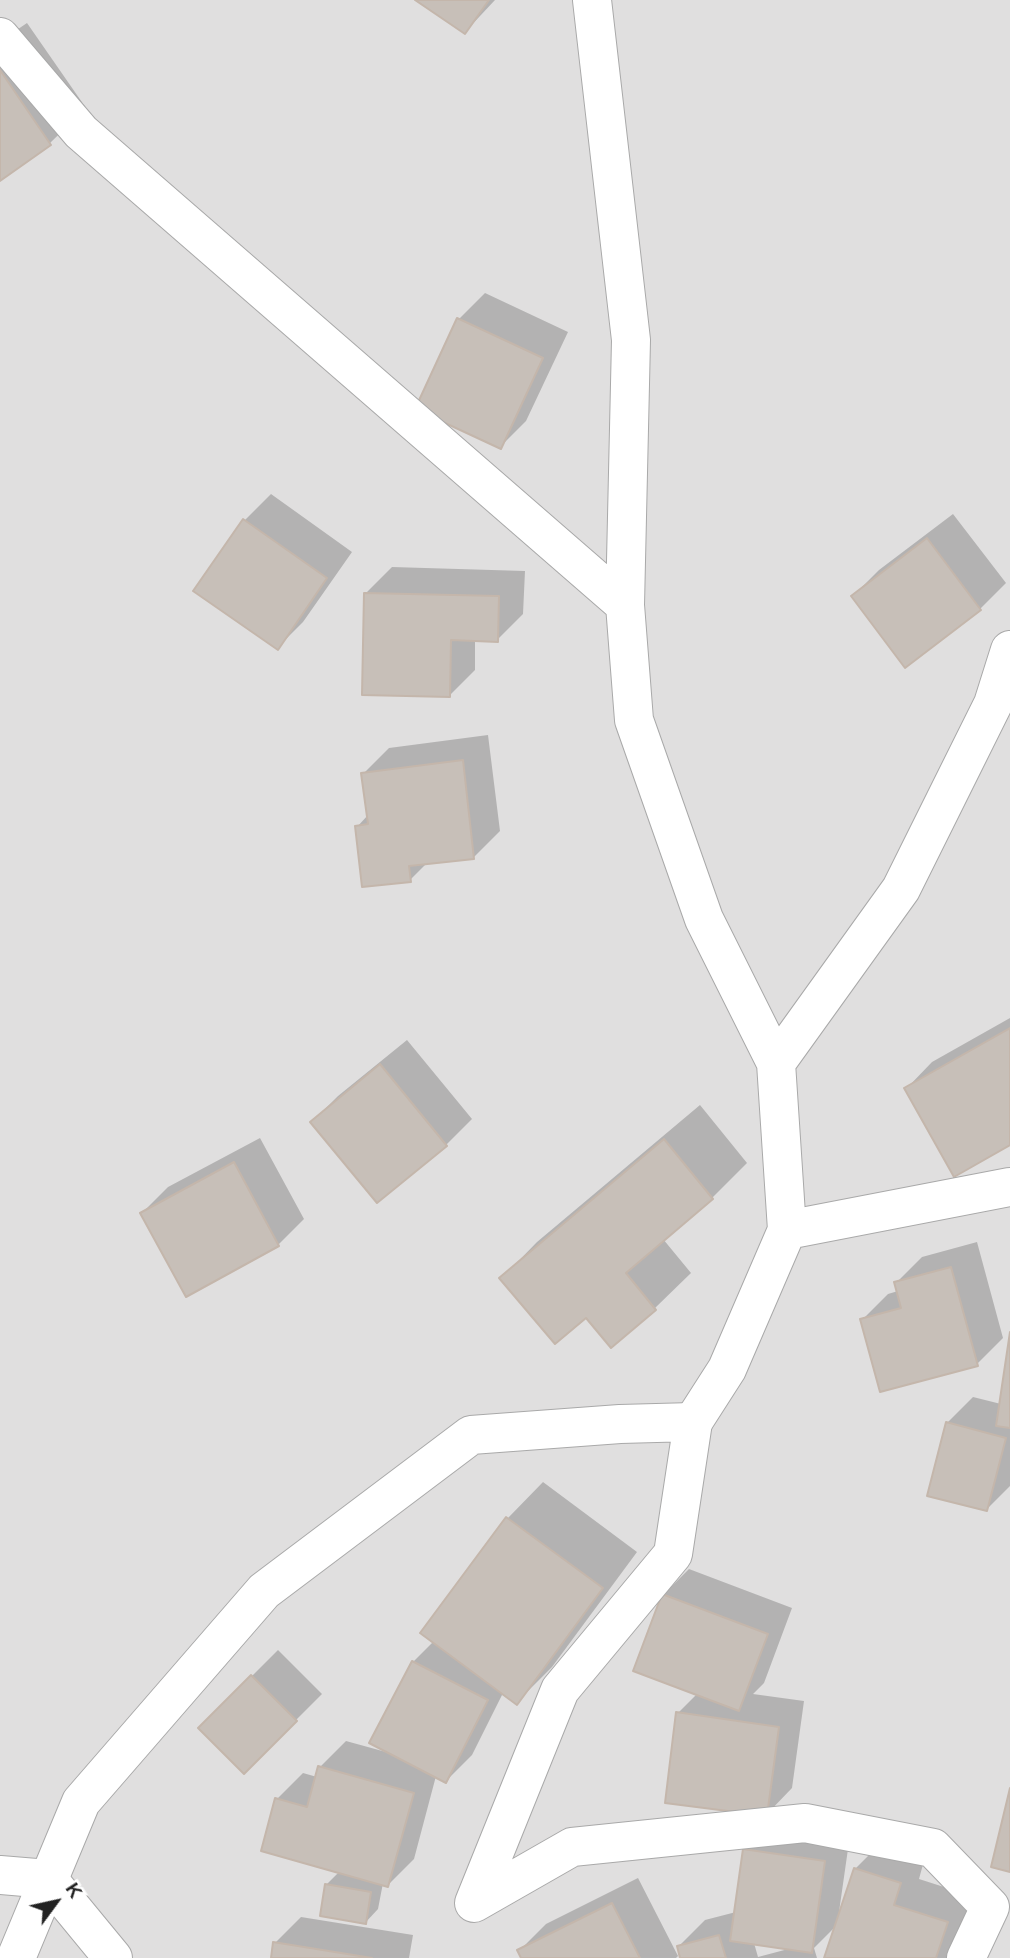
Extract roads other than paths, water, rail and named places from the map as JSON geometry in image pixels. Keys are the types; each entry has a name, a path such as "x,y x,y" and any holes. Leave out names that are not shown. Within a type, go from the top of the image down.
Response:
{"street":[{"path":"592,0 631,340 625,604 634,720 704,919 776,1063 787,1230 727,1369 693,1422 673,1554 560,1690 474,1903 572,1847 805,1823 933,1847 1000,1907 966,1958"},
{"path":"0,37 81,132 625,604"},
{"path":"776,1063 901,889 993,704 1010,650"},
{"path":"787,1230 1010,1187"},
{"path":"16,1958 80,1802 264,1591 471,1435 620,1424 693,1422"},
{"path":"0,1875 48,1879 113,1958"}]}
